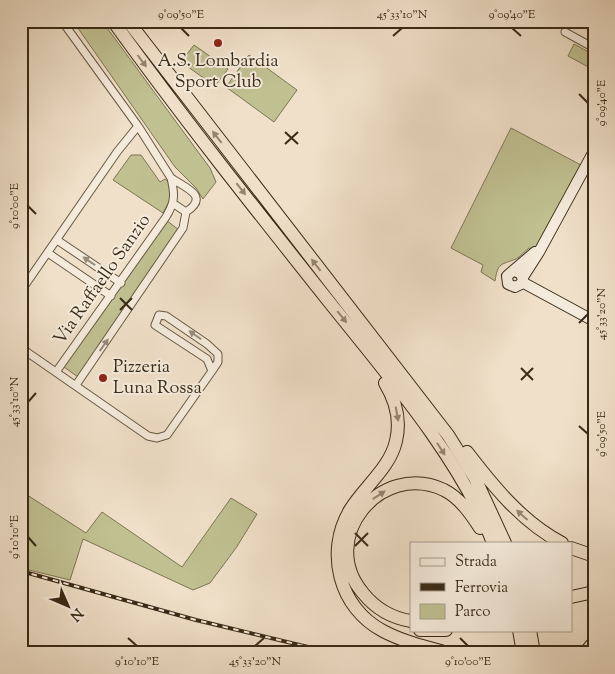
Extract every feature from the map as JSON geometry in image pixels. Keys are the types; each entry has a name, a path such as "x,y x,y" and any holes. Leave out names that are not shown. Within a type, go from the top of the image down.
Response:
{"highway":[{"path":"113,21 189,123 360,340 432,435 473,499 493,542"},
{"path":"128,21 462,457 481,490 505,542"},
{"path":"360,340 392,394 399,425 396,442 390,457 350,511 340,531 337,552 339,575 347,595 370,622 402,639 448,653"},
{"path":"406,382 435,408 491,483 510,503 531,522 561,542"},
{"path":"410,621 390,615 367,599 350,572 346,553 349,534 357,516 370,501 388,489 406,484 426,485 444,490 461,502 488,542"},
{"path":"572,548 594,556"},
{"path":"339,575 350,593 374,616 386,622 410,629"},
{"path":"572,597 594,592"},
{"path":"572,605 594,600"},
{"path":"519,632 523,653"},
{"path":"530,632 534,653"},
{"path":"585,653 594,642"}],"street":[{"path":"62,21 138,126 171,178 175,196 174,204 186,212"},
{"path":"565,32 594,48"},
{"path":"21,291 117,152 138,126"},
{"path":"594,151 543,244 520,277 594,321"},
{"name":"Via Raffaello Sanzio","path":"76,385 130,309 183,228 186,212 192,208 197,200 196,194 171,178"},
{"name":"Via Raffaello Sanzio","path":"56,372 121,283 174,204"},
{"path":"57,240 121,283"},
{"path":"48,253 111,296"},
{"path":"21,348 148,436 157,438 166,435 212,371 218,362 218,354 207,344 166,316 160,315 155,322 157,327 207,359 212,371"}],"green space":[{"path":"73,21 102,21 210,168 216,182 203,199 196,188 175,167"},
{"path":"574,44 594,55 594,70 568,56"},
{"path":"194,45 228,69 215,86 181,62"},
{"path":"249,55 297,90 274,122 226,87"},
{"path":"511,128 581,165 539,243 534,249 529,248 518,258 501,265 497,270 495,281 481,272 483,265 451,248"},
{"path":"131,155 141,155 160,182 165,179 171,184 171,198 163,213 113,180"},
{"path":"166,220 179,230 78,377 64,367"},
{"path":"21,491 86,533 102,512 182,567 231,498 257,514 236,548 210,583 193,590 83,539 70,580 21,568"}],"railway":[{"path":"21,571 196,620 333,653"}],"place":[{"name":"A.S. Lombardia Sport Club","path":"218,43"},
{"name":"Pizzeria Luna Rossa","path":"103,378"}]}
